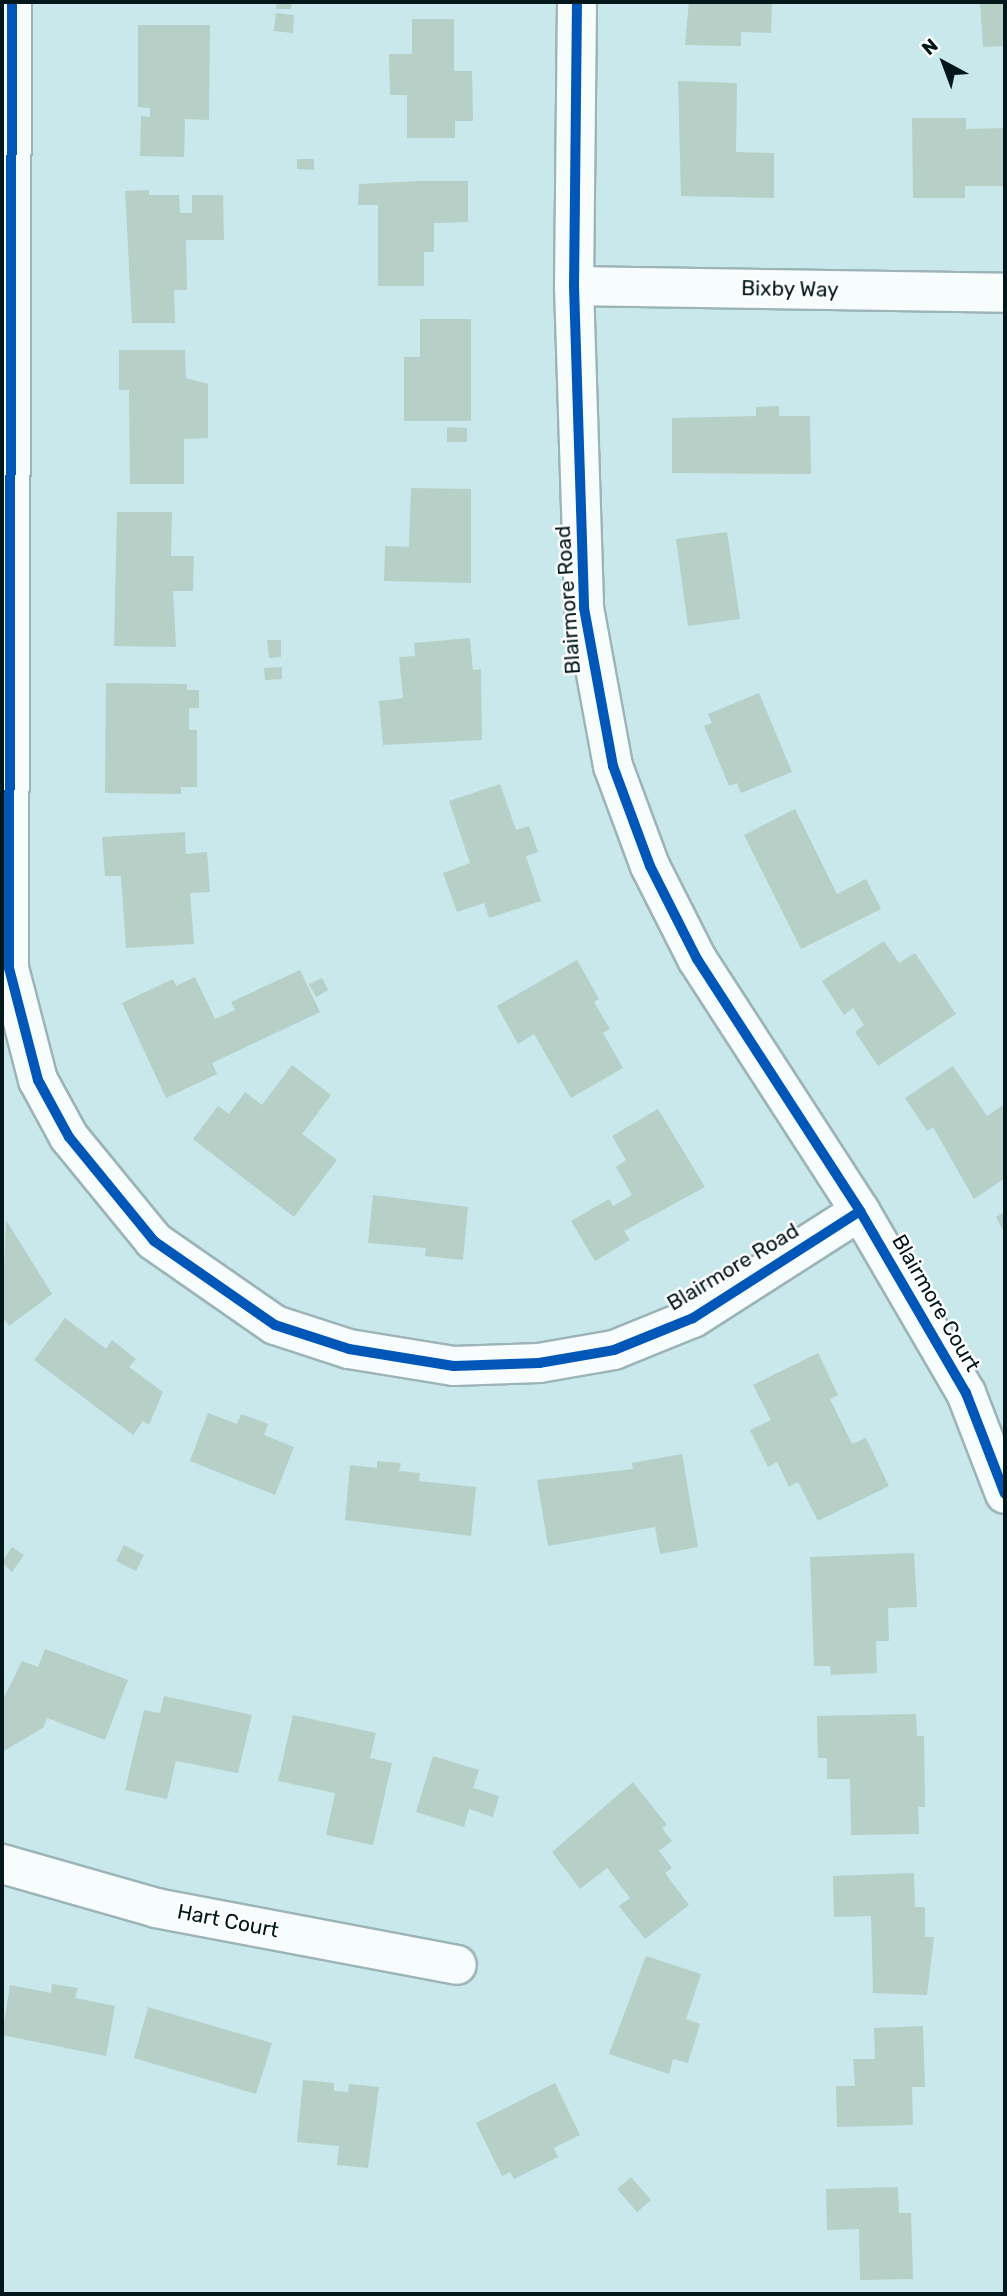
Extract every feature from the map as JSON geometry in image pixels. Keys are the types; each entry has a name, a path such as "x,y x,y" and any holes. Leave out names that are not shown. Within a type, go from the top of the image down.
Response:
{"street":[{"name":"Blairmore Road","path":"12,2 9,968 38,1080 69,1137 154,1241 275,1325 349,1349 454,1366 538,1363 614,1350 693,1318 860,1211 697,959 650,866 613,766 583,608 575,286 578,2"},
{"name":"Bixby Way","path":"575,286 1005,293"},
{"name":"Blairmore Court","path":"860,1211 966,1393 1005,1494"},
{"name":"Hart Court","path":"2,1864 156,1908 457,1965"}],"building":[{"path":"277,2 292,2 291,9 276,9"},
{"path":"689,2 772,2 771,33 741,32 741,46 685,45"},
{"path":"980,2 1005,2 1005,46 983,47"},
{"path":"276,13 294,15 293,33 274,31"},
{"path":"412,19 454,19 454,71 472,71 473,121 455,121 455,138 407,138 407,95 390,95 389,54 412,54"},
{"path":"138,25 210,25 209,120 185,119 184,157 140,156 141,116 150,117 150,108 138,107"},
{"path":"678,81 737,83 736,152 774,153 774,198 681,196"},
{"path":"912,118 966,118 966,129 1005,128 1005,186 965,186 965,198 913,198"},
{"path":"297,159 314,159 314,170 297,169"},
{"path":"468,181 468,222 434,223 434,252 424,252 424,286 378,286 378,205 358,205 359,184"},
{"path":"149,190 149,195 179,195 180,213 192,213 192,195 223,195 224,240 186,240 187,290 174,290 175,323 132,323 125,191"},
{"path":"420,319 471,319 471,421 404,421 404,357 420,357"},
{"path":"119,350 185,350 186,378 208,384 208,438 184,439 184,484 130,484 129,390 119,390"},
{"path":"779,406 779,416 810,416 811,474 672,473 672,418 756,416 756,407"},
{"path":"447,427 467,428 467,442 447,442"},
{"path":"411,488 471,489 471,583 384,581 385,546 409,547"},
{"path":"117,512 172,512 171,556 194,556 193,591 173,591 176,647 114,646"},
{"path":"727,532 740,619 688,626 676,539"},
{"path":"470,638 473,670 481,669 482,740 383,745 379,701 403,698 399,657 415,656 414,643"},
{"path":"267,640 281,640 281,657 269,658"},
{"path":"282,667 282,679 265,680 264,668"},
{"path":"106,683 187,684 187,690 199,690 199,708 189,708 189,730 197,730 197,787 181,787 181,794 105,793"},
{"path":"759,693 792,772 741,793 737,783 729,786 704,726 712,723 708,714"},
{"path":"500,784 516,830 529,826 538,852 526,856 541,901 489,918 484,903 457,912 443,873 470,863 449,801"},
{"path":"795,809 837,894 866,879 881,909 801,949 744,835"},
{"path":"185,832 186,854 207,852 210,892 190,893 194,944 126,948 121,876 105,876 102,837"},
{"path":"884,941 899,963 915,953 956,1014 878,1066 855,1032 864,1025 853,1008 844,1015 822,981"},
{"path":"577,960 599,999 594,1002 610,1029 603,1033 623,1068 571,1098 534,1034 518,1044 497,1006"},
{"path":"300,970 320,1012 212,1063 217,1074 166,1098 122,1003 173,979 176,986 195,977 215,1019 235,1010 231,1002"},
{"path":"322,978 328,990 316,997 309,984"},
{"path":"292,1065 331,1095 302,1134 337,1160 294,1217 193,1139 218,1106 229,1114 245,1092 262,1105"},
{"path":"953,1066 987,1116 1005,1104 1005,1178 974,1199 933,1127 927,1131 905,1098"},
{"path":"658,1109 705,1187 624,1231 630,1240 595,1261 571,1221 609,1199 613,1206 632,1195 616,1167 626,1160 612,1136"},
{"path":"373,1195 468,1207 463,1260 425,1256 426,1248 368,1243"},
{"path":"1005,1212 1005,1234 996,1217"},
{"path":"6,1220 52,1294 9,1326 2,1316"},
{"path":"65,1318 106,1349 112,1340 136,1359 129,1367 163,1392 149,1425 143,1421 133,1435 34,1360"},
{"path":"818,1353 838,1395 830,1399 852,1444 866,1438 889,1486 818,1521 798,1482 789,1487 777,1462 768,1467 750,1430 771,1420 753,1385"},
{"path":"208,1413 237,1424 241,1414 268,1424 264,1435 294,1447 275,1495 190,1461"},
{"path":"682,1454 698,1547 660,1554 655,1527 548,1546 537,1480 633,1469 632,1463"},
{"path":"377,1461 401,1463 399,1471 420,1473 419,1481 476,1487 471,1536 345,1520 350,1465 377,1468"},
{"path":"124,1545 144,1555 136,1571 116,1561"},
{"path":"12,1547 24,1555 12,1572 2,1562"},
{"path":"914,1553 917,1607 888,1608 889,1641 876,1641 877,1673 831,1675 830,1666 814,1666 810,1557"},
{"path":"45,1649 128,1680 105,1740 47,1718 43,1728 2,1752 2,1702 22,1661 38,1667"},
{"path":"164,1696 252,1715 238,1773 176,1761 167,1799 125,1790 144,1710 160,1713"},
{"path":"916,1714 917,1736 924,1736 925,1807 918,1807 919,1834 851,1835 850,1779 827,1779 827,1758 818,1758 817,1716"},
{"path":"293,1715 376,1733 370,1758 392,1763 373,1845 326,1835 335,1793 278,1781"},
{"path":"433,1756 479,1770 473,1788 499,1796 493,1817 469,1809 464,1827 416,1812"},
{"path":"633,1782 667,1825 662,1828 672,1841 659,1851 672,1868 665,1873 689,1905 645,1939 619,1906 630,1898 607,1868 580,1889 552,1852"},
{"path":"914,1873 915,1907 925,1907 925,1937 934,1937 927,1995 873,1993 871,1916 834,1917 833,1876"},
{"path":"646,1956 701,1974 686,2019 700,2024 688,2063 673,2059 669,2074 609,2054"},
{"path":"52,1984 78,1988 75,1998 115,2006 106,2056 2,2035 10,1985 51,1993"},
{"path":"148,2007 272,2043 256,2094 134,2058"},
{"path":"923,2026 925,2087 912,2087 913,2125 837,2127 836,2086 855,2086 853,2059 875,2059 874,2028"},
{"path":"303,2080 334,2083 334,2091 348,2092 349,2084 379,2087 368,2168 337,2165 339,2146 297,2142"},
{"path":"555,2083 580,2135 554,2148 558,2157 514,2179 510,2172 502,2176 476,2123"},
{"path":"631,2177 651,2200 637,2212 617,2189"},
{"path":"898,2187 899,2213 911,2213 913,2279 860,2280 859,2229 827,2230 826,2189"}],"cycle path":[{"path":"12,2 9,968 38,1080 69,1137 154,1241 275,1325 349,1349 454,1366 539,1363 614,1350 693,1318 860,1211"},
{"path":"577,2 574,286 584,608 613,766 650,866 697,959 860,1211 966,1393 1005,1494"}]}
